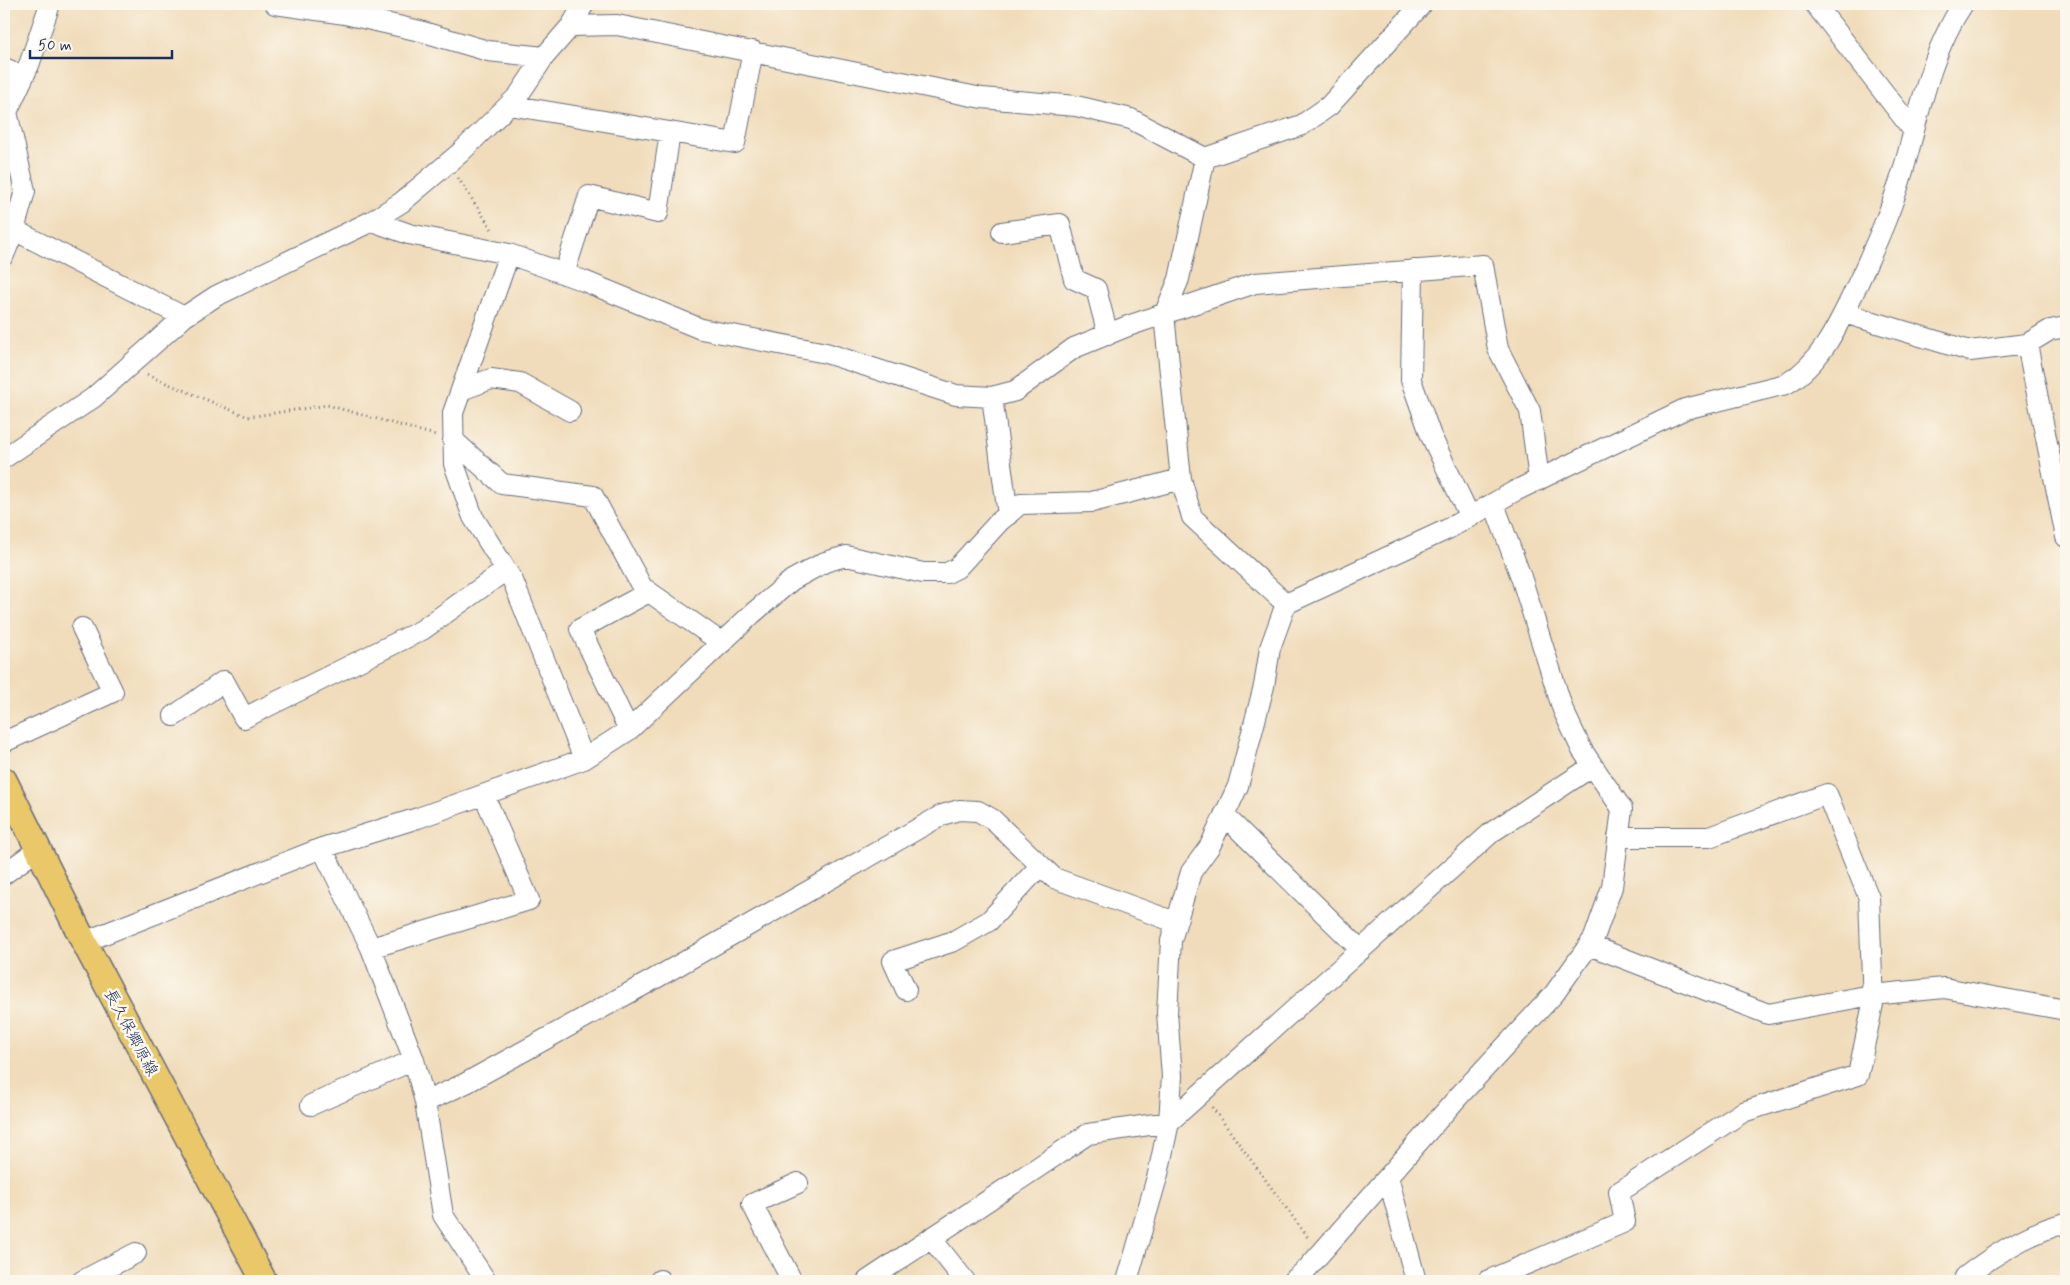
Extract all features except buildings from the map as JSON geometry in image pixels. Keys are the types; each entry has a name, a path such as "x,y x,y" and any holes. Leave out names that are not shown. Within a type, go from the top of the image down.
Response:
{"main road":[{"name":"長久保郷原線","path":"4,780 84,942 264,1281"}],"street":[{"path":"4,255 9,227 24,191 10,153 6,112 23,76 50,4"},
{"path":"275,4 345,14 420,31 488,51 544,57"},
{"path":"4,458 93,398 184,318 216,296 372,221 402,202 448,163 518,96 544,57 571,26 584,4"},
{"path":"571,26 617,25 982,98 1076,106 1131,119 1205,158 1302,125 1329,106 1422,4"},
{"path":"1817,4 1913,130"},
{"path":"1127,1281 1158,1174 1169,1122 1172,1076 1167,1013 1171,941 1191,872 1210,846 1238,786 1264,686 1270,648 1286,604 1470,518 1539,480 1685,409 1791,381 1816,360 1844,313 1878,239 1908,154 1913,130 1938,47 1962,4"},
{"path":"509,105 735,142 754,51"},
{"path":"4,68 23,76"},
{"path":"564,274 589,196 658,213 670,132"},
{"path":"1205,158 1179,279 1164,315 1181,479 1192,517 1286,604"},
{"path":"372,221 409,234 509,254 701,329 826,353 956,395 992,397 1015,391 1074,348 1255,284 1483,265 1498,349 1530,411 1539,480"},
{"path":"1002,232 1060,224 1074,279 1096,289 1108,335"},
{"path":"9,227 184,318"},
{"path":"509,254 453,413 454,464 473,517 513,581 584,759"},
{"path":"1413,270 1411,380 1431,436 1470,518"},
{"path":"1844,313 1970,351 2027,344 2050,330 2066,327"},
{"path":"2027,344 2066,537"},
{"path":"461,390 491,379 520,384 570,411"},
{"path":"992,397 1008,515"},
{"path":"453,440 502,484 593,496 642,587 722,643"},
{"path":"84,942 322,848 418,818 584,759 628,730 792,580 826,562 846,556 923,574 947,573 957,568 1020,504 1092,502 1181,479"},
{"path":"1293,1281 1320,1254 1459,1096 1554,994 1594,938 1612,887 1622,809 1593,766 1563,710 1521,577 1494,504"},
{"path":"174,716 224,681 244,718 422,630 506,570"},
{"path":"628,730 580,629 649,592"},
{"path":"4,742 113,692 82,628"},
{"path":"866,1281 1088,1134 1169,1122 1492,832 1593,766"},
{"path":"1487,1281 1625,1222 1619,1192 1743,1112 1858,1075 1873,1004 1869,898 1827,794 1710,837 1618,837"},
{"path":"371,948 529,900 484,795"},
{"path":"425,1102 466,1083 650,982 942,816 959,810 978,812 992,820 1054,878 1176,922"},
{"path":"1224,816 1361,950"},
{"path":"322,848 371,948 414,1060 425,1102 443,1215 486,1281"},
{"path":"4,874 37,850"},
{"path":"906,990 893,961 954,941 989,921 1040,866"},
{"path":"1589,945 1768,1014 1872,995 1944,988 2066,1010"},
{"path":"311,1105 414,1060"},
{"path":"1388,1177 1416,1281"},
{"path":"792,1281 752,1204 798,1183"},
{"path":"1964,1281 1965,1277 1997,1253 2052,1227 2066,1223"},
{"path":"931,1238 965,1281"},
{"path":"82,1281 136,1253"}],"path":[{"path":"448,163 509,254"},
{"path":"128,367 248,417 326,405 453,440"},
{"path":"1202,1093 1320,1254"}]}
